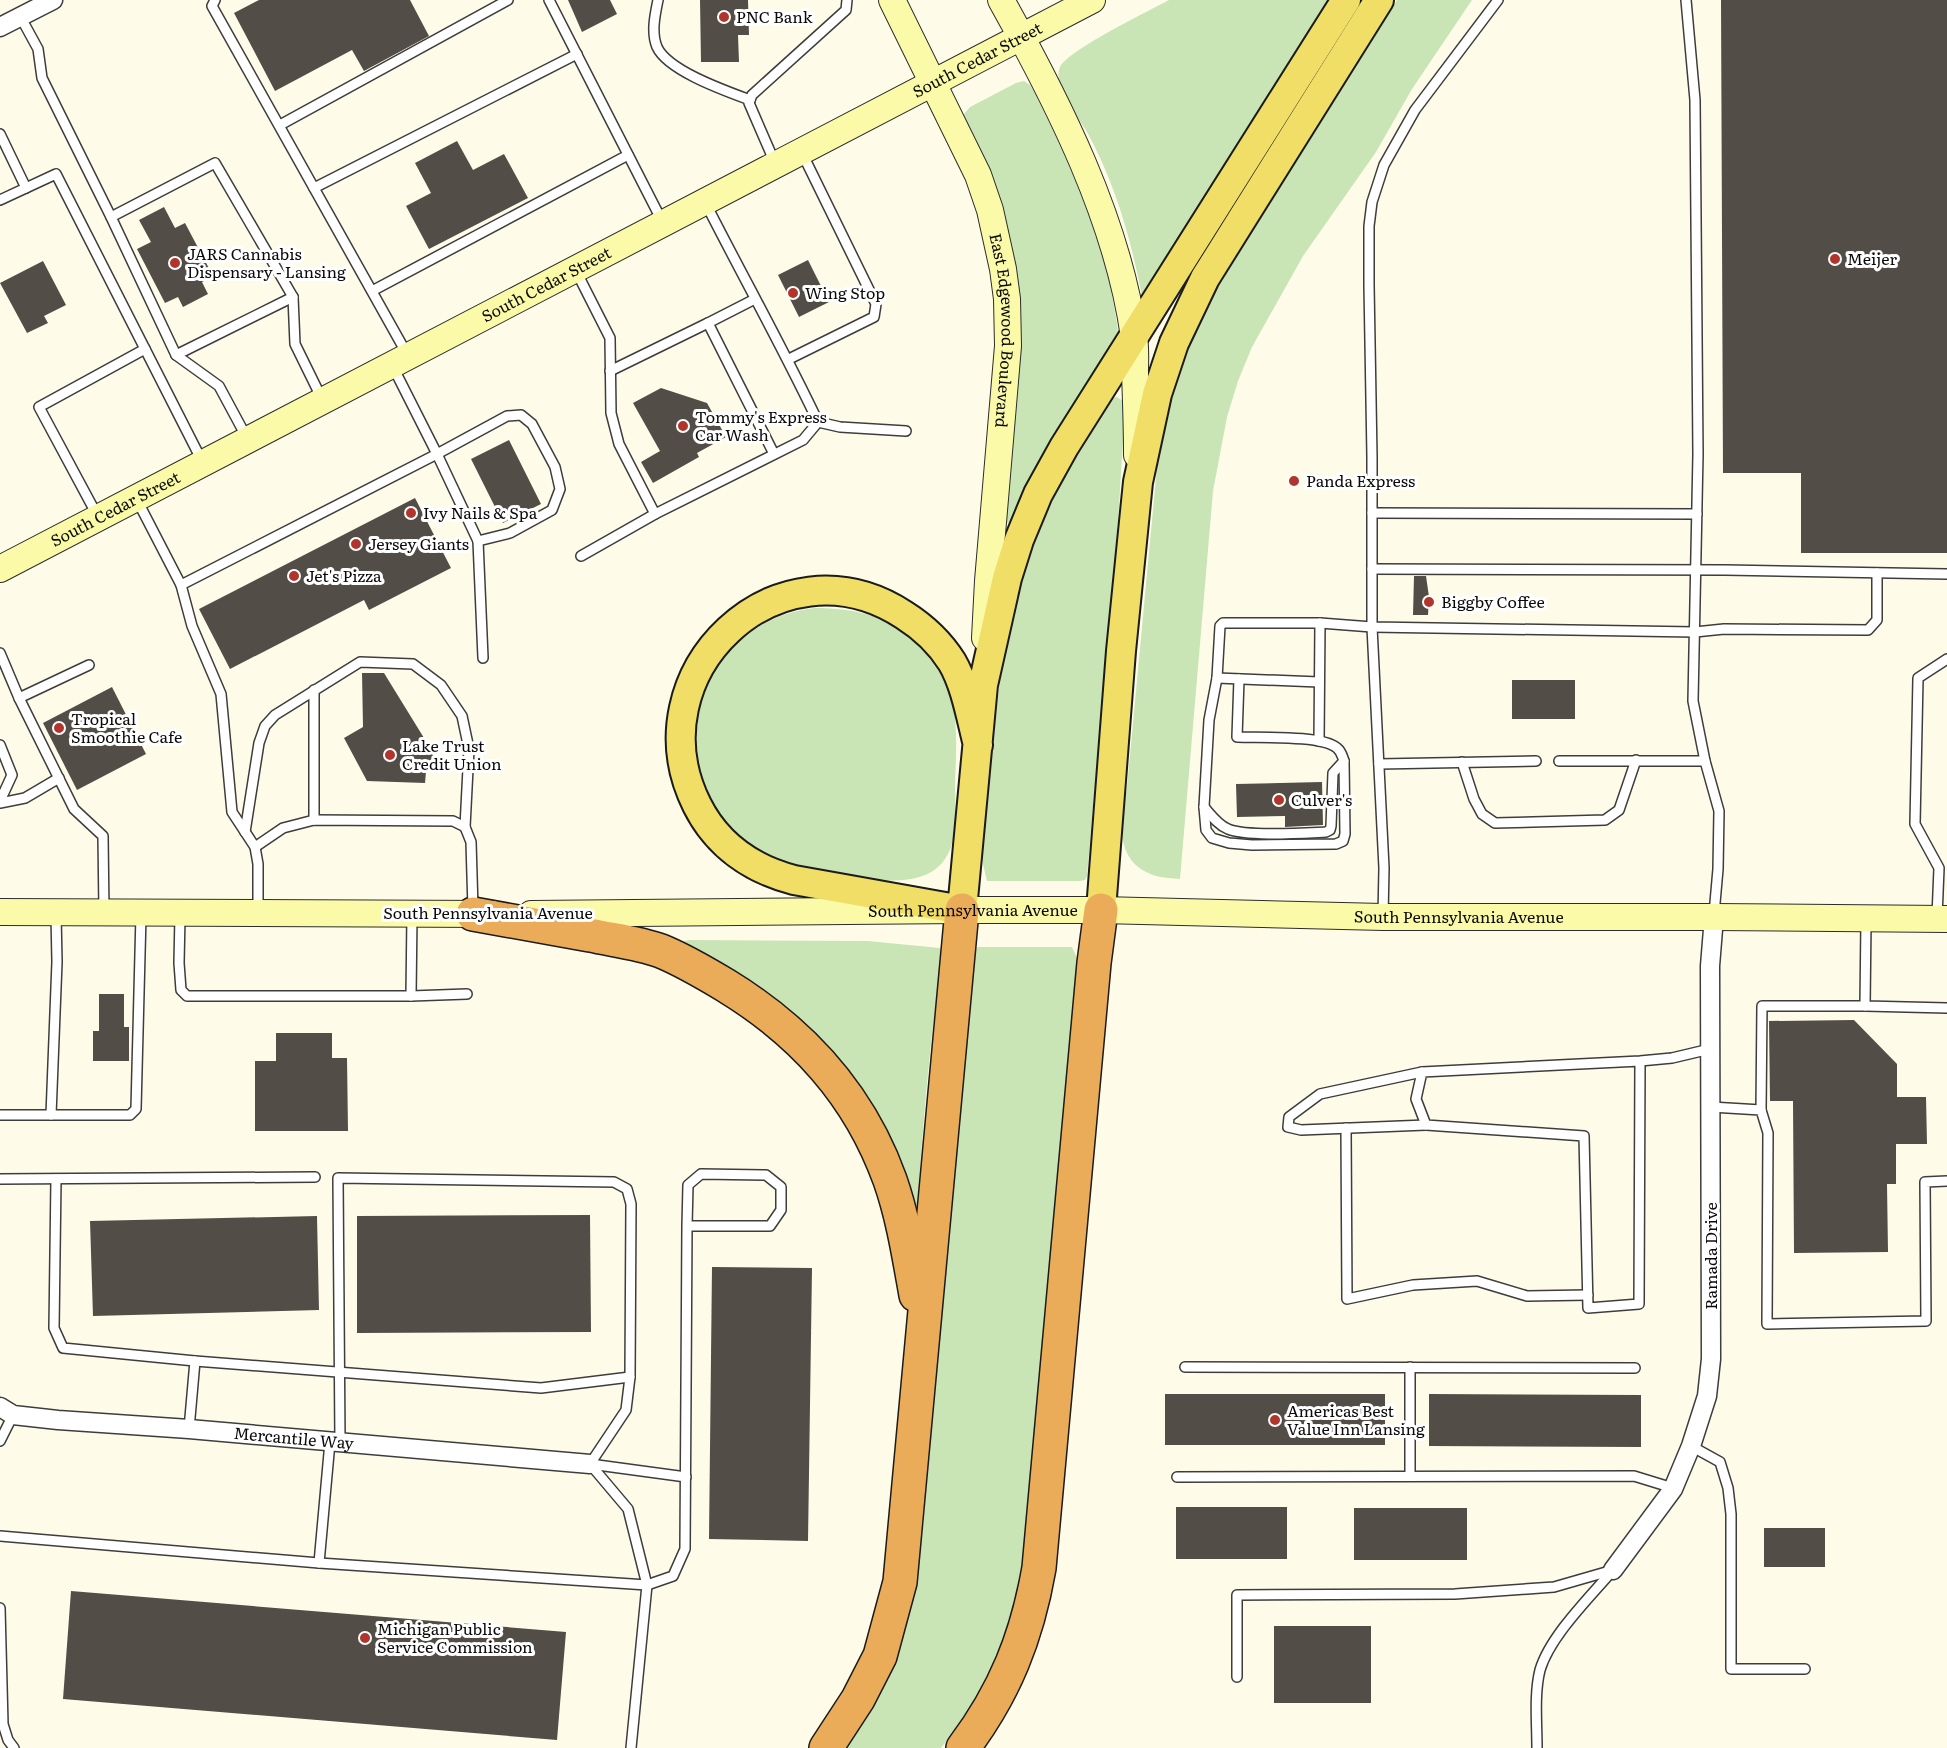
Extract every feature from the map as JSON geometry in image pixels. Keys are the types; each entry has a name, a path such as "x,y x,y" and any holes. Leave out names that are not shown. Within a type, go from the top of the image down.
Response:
{"highway":[{"path":"826,1748 858,1699 880,1656 900,1582 962,910"},
{"path":"963,1748 995,1700 1018,1652 1030,1615 1039,1568 1094,963 1101,910"},
{"path":"473,914 610,939 660,951 703,972 756,1004 802,1042 843,1089 874,1143 890,1180 905,1234 924,1338"}],"main road":[{"name":"East Edgewood Boulevard","path":"892,0 971,158 984,191 998,240 1007,299 1008,355 988,582 983,685"},
{"path":"1000,0 1022,38 1076,148 1103,215 1122,277 1134,338 1138,482"},
{"name":"South Cedar Street","path":"0,568 1092,0"},
{"path":"978,745 958,674 937,642 918,625 891,607 853,593 830,591 802,593 776,600 751,613 730,628 714,645 698,669 686,701 681,726 684,766 702,816 717,835 747,861 794,880 962,910 978,745 983,685 1009,571 1030,510 1064,447 1346,0"},
{"path":"1101,910 1121,651 1138,482 1157,394 1174,343 1190,308 1224,246 1379,0"},
{"name":"South Pennsylvania Avenue","path":"0,912 473,914 1101,910 1383,917 1942,919"}],"street":[{"path":"0,27 53,0"},
{"name":"Ramada Drive","path":"1613,1570 1673,1488 1691,1446 1707,1396 1711,1359 1710,966 1714,917"},
{"name":"Mercantile Way","path":"7,1411 58,1420 189,1429 590,1464"}],"lane":[{"path":"214,0 212,6 372,291 437,454 478,541 483,658"},
{"path":"280,125 508,0"},
{"path":"549,0 663,224"},
{"path":"657,0 654,34 658,48 667,59 697,77 750,100"},
{"path":"776,165 749,103 752,95 846,10 847,0"},
{"path":"1383,917 1384,868 1372,627 1369,226 1372,202 1384,165 1415,110 1498,0"},
{"path":"1686,0 1695,100 1697,571 1693,701 1705,761 1719,811 1714,917"},
{"path":"20,16 38,49 42,78 176,355 219,386 248,440"},
{"path":"314,188 577,54"},
{"path":"0,134 26,188"},
{"path":"789,359 874,317 876,304 802,151"},
{"path":"372,291 628,155"},
{"path":"111,217 215,163 293,297 295,344 323,401"},
{"path":"0,200 56,174 203,463"},
{"path":"705,202 789,359 818,422"},
{"path":"575,269 610,338 611,413 619,444 655,514"},
{"path":"176,355 293,297"},
{"path":"610,371 755,299"},
{"path":"708,323 774,454"},
{"path":"98,518 39,407 145,349"},
{"path":"181,585 507,416 521,415 532,424 555,467 560,489 552,510 510,534 478,541"},
{"path":"581,556 655,514 803,440 818,422"},
{"path":"818,422 906,431"},
{"path":"136,498 181,585 192,626 221,694 232,812 255,847 258,864 258,913"},
{"path":"1372,513 1697,514"},
{"path":"1372,569 1947,574"},
{"path":"1239,679 1237,737 1320,741 1336,747 1341,753 1344,761 1345,834 1343,841 1336,844 1252,845 1219,842 1212,838 1206,830 1204,807 1209,720 1217,678 1220,626 1223,623 1320,623 1372,627 1695,632 1724,629 1868,630 1877,620 1877,573"},
{"path":"1320,623 1320,741"},
{"path":"0,653 19,698 74,809 103,836 104,913"},
{"path":"1942,919 1938,868 1915,824 1918,678 1947,659"},
{"path":"245,832 259,743 265,726 276,715 360,662 413,664 441,685 462,716 469,749 465,827 471,842 473,914"},
{"path":"19,698 89,665"},
{"path":"1217,678 1319,682"},
{"path":"314,690 314,820"},
{"path":"0,745 12,775 0,802"},
{"path":"1462,762 1474,799 1482,814 1495,823 1506,823 1605,820 1619,810 1636,760"},
{"path":"1204,807 1218,823 1228,830 1326,832 1331,826 1333,773 1344,761"},
{"path":"1378,764 1536,761"},
{"path":"1559,761 1705,761"},
{"path":"0,802 25,798 58,778"},
{"path":"255,847 283,828 314,820 453,821 465,827"},
{"path":"51,1115 57,962 56,912"},
{"path":"0,1115 130,1115 136,1109 141,913"},
{"path":"180,913 181,990 187,996 467,994"},
{"path":"411,996 412,914"},
{"path":"1865,1006 1866,918"},
{"path":"1947,1008 1762,1006 1761,1110 1768,1132 1767,1324 1926,1321 1925,1182 1947,1181"},
{"path":"1640,1061 1639,1304 1588,1308 1584,1136 1426,1125 1301,1130 1288,1127 1289,1117 1320,1094 1422,1072 1640,1061 1672,1058 1710,1049"},
{"path":"1422,1072 1416,1099 1426,1125"},
{"path":"1711,1107 1761,1110"},
{"path":"1346,1128 1347,1299 1413,1285 1477,1281 1527,1296 1588,1295"},
{"path":"0,1536 319,1563 647,1586 673,1576 685,1549 687,1226 688,1185 701,1174 766,1175 781,1187 781,1210 770,1226 687,1226"},
{"path":"0,1179 315,1177"},
{"path":"319,1563 335,1442 339,1373 338,1178 614,1182 627,1189 631,1204 630,1377 626,1410 590,1464"},
{"path":"56,1179 54,1328 63,1348 195,1362 541,1388 630,1377"},
{"path":"189,1429 195,1362"},
{"path":"1185,1367 1635,1368"},
{"path":"1410,1367 1410,1476"},
{"path":"0,1441 7,1411"},
{"path":"1691,1446 1720,1462 1728,1488 1731,1515 1731,1669 1806,1669"},
{"path":"590,1464 686,1477"},
{"path":"590,1464 628,1509 647,1586 631,1748"},
{"path":"1178,1477 1634,1476 1673,1488"},
{"path":"1237,1677 1237,1594 1312,1596 1455,1594 1554,1587 1613,1570"},
{"path":"1537,1748 1538,1691 1544,1658 1552,1644 1613,1570"},
{"path":"0,1608 3,1724 8,1740 14,1748"}],"green space":[{"path":"1169,0 1330,0 1144,297 1114,191 1097,151 1063,91 1058,74 1066,60 1078,51 1110,31"},
{"path":"1397,0 1472,0 1412,89 1376,152 1303,256 1252,347 1238,381 1227,417 1213,491 1180,879 1156,876 1142,870 1132,861 1126,851 1122,827 1157,467 1168,408 1199,321 1215,289"},
{"path":"1024,81 1034,91 1086,208 1106,269 1118,332 1117,338 1011,522 1007,523 1005,522 1017,370 964,114 970,107"},
{"path":"1117,397 1123,401 1124,424 1118,522 1087,876 1085,880 1080,881 987,881 982,860 984,819 1002,663 1015,587 1047,506 1068,467 1111,398"},
{"path":"815,608 866,614 899,628 932,659 948,685 956,729 954,833 945,859 935,870 926,875 899,880 874,880 785,866 738,839 723,822 711,803 695,753 699,709 706,686 717,666 731,648 749,633 769,621"},
{"path":"689,940 868,941 940,948 943,966 937,997 917,1205 914,1211 885,1141 679,942"},
{"path":"978,947 1072,947 1078,960 1025,1550 1014,1606 998,1655 974,1701 941,1748 844,1748 917,1571 923,1527 972,951"}],"building":[{"path":"259,0 410,0 429,36 364,71 352,50 275,91 234,13"},
{"path":"568,0 610,0 617,14 582,32"},
{"name":"PNC Bank","path":"700,0 748,0 749,35 738,35 739,62 701,62"},
{"name":"Meijer","path":"1721,0 1947,0 1947,553 1801,553 1801,473 1723,473"},
{"path":"457,141 473,170 504,154 528,198 429,249 406,206 431,193 415,163"},
{"name":"JARS Cannabis Dispensary - Lansing","path":"164,207 175,228 185,223 213,276 202,282 208,294 183,307 178,297 165,303 137,249 151,242 139,220"},
{"path":"808,260 829,302 799,317 778,275"},
{"path":"43,261 66,305 44,316 48,323 27,333 0,283"},
{"name":"Tommy's Express Car Wash","path":"661,388 707,403 726,437 697,453 699,457 653,483 641,462 660,451 633,403"},
{"path":"509,440 541,504 503,523 471,459"},
{"path":"415,498 451,568 369,610 364,600 230,669 199,609"},
{"name":"Biggby Coffee","path":"1414,576 1426,576 1429,597 1428,615 1413,615"},
{"path":"362,673 384,673 440,764 426,772 425,783 367,781 344,738 363,727"},
{"path":"1512,680 1575,680 1575,719 1512,719"},
{"path":"112,687 146,754 77,790 43,723"},
{"name":"Culver's","path":"1322,782 1323,825 1285,827 1285,816 1237,817 1236,784"},
{"path":"99,994 124,994 124,1027 129,1027 129,1061 93,1061 93,1031 99,1031"},
{"path":"1854,1020 1897,1064 1897,1097 1926,1097 1927,1144 1896,1144 1896,1184 1887,1184 1888,1252 1794,1253 1793,1101 1770,1101 1769,1021"},
{"path":"276,1033 332,1033 332,1058 347,1058 348,1131 255,1131 255,1061 276,1061"},
{"path":"590,1215 591,1332 357,1333 357,1216"},
{"path":"317,1216 319,1310 93,1316 90,1221"},
{"path":"712,1267 812,1268 808,1541 709,1539"},
{"name":"Americas Best Value Inn Lansing","path":"1165,1394 1385,1394 1385,1445 1165,1445"},
{"path":"1429,1394 1641,1395 1641,1447 1429,1446"},
{"path":"1176,1507 1287,1507 1287,1559 1176,1559"},
{"path":"1354,1508 1467,1508 1467,1560 1354,1560"},
{"path":"1764,1528 1825,1528 1825,1567 1764,1567"},
{"path":"71,1591 566,1632 557,1740 63,1699"},
{"path":"1274,1626 1371,1626 1371,1703 1274,1703"}],"place":[{"name":"PNC Bank","path":"724,17"},
{"name":"Meijer","path":"1835,259"},
{"name":"JARS Cannabis Dispensary - Lansing","path":"175,263"},
{"name":"Wing Stop","path":"793,293"},
{"name":"Tommy's Express Car Wash","path":"683,426"},
{"name":"Panda Express","path":"1294,481"},
{"name":"Ivy Nails & Spa","path":"411,513"},
{"name":"Jersey Giants","path":"356,544"},
{"name":"Jet's Pizza","path":"294,576"},
{"name":"Biggby Coffee","path":"1429,602"},
{"name":"Tropical Smoothie Cafe","path":"59,728"},
{"name":"Lake Trust Credit Union","path":"390,755"},
{"name":"Culver's","path":"1279,800"},
{"name":"Americas Best Value Inn Lansing","path":"1275,1420"},
{"name":"Michigan Public Service Commission","path":"365,1638"}]}
